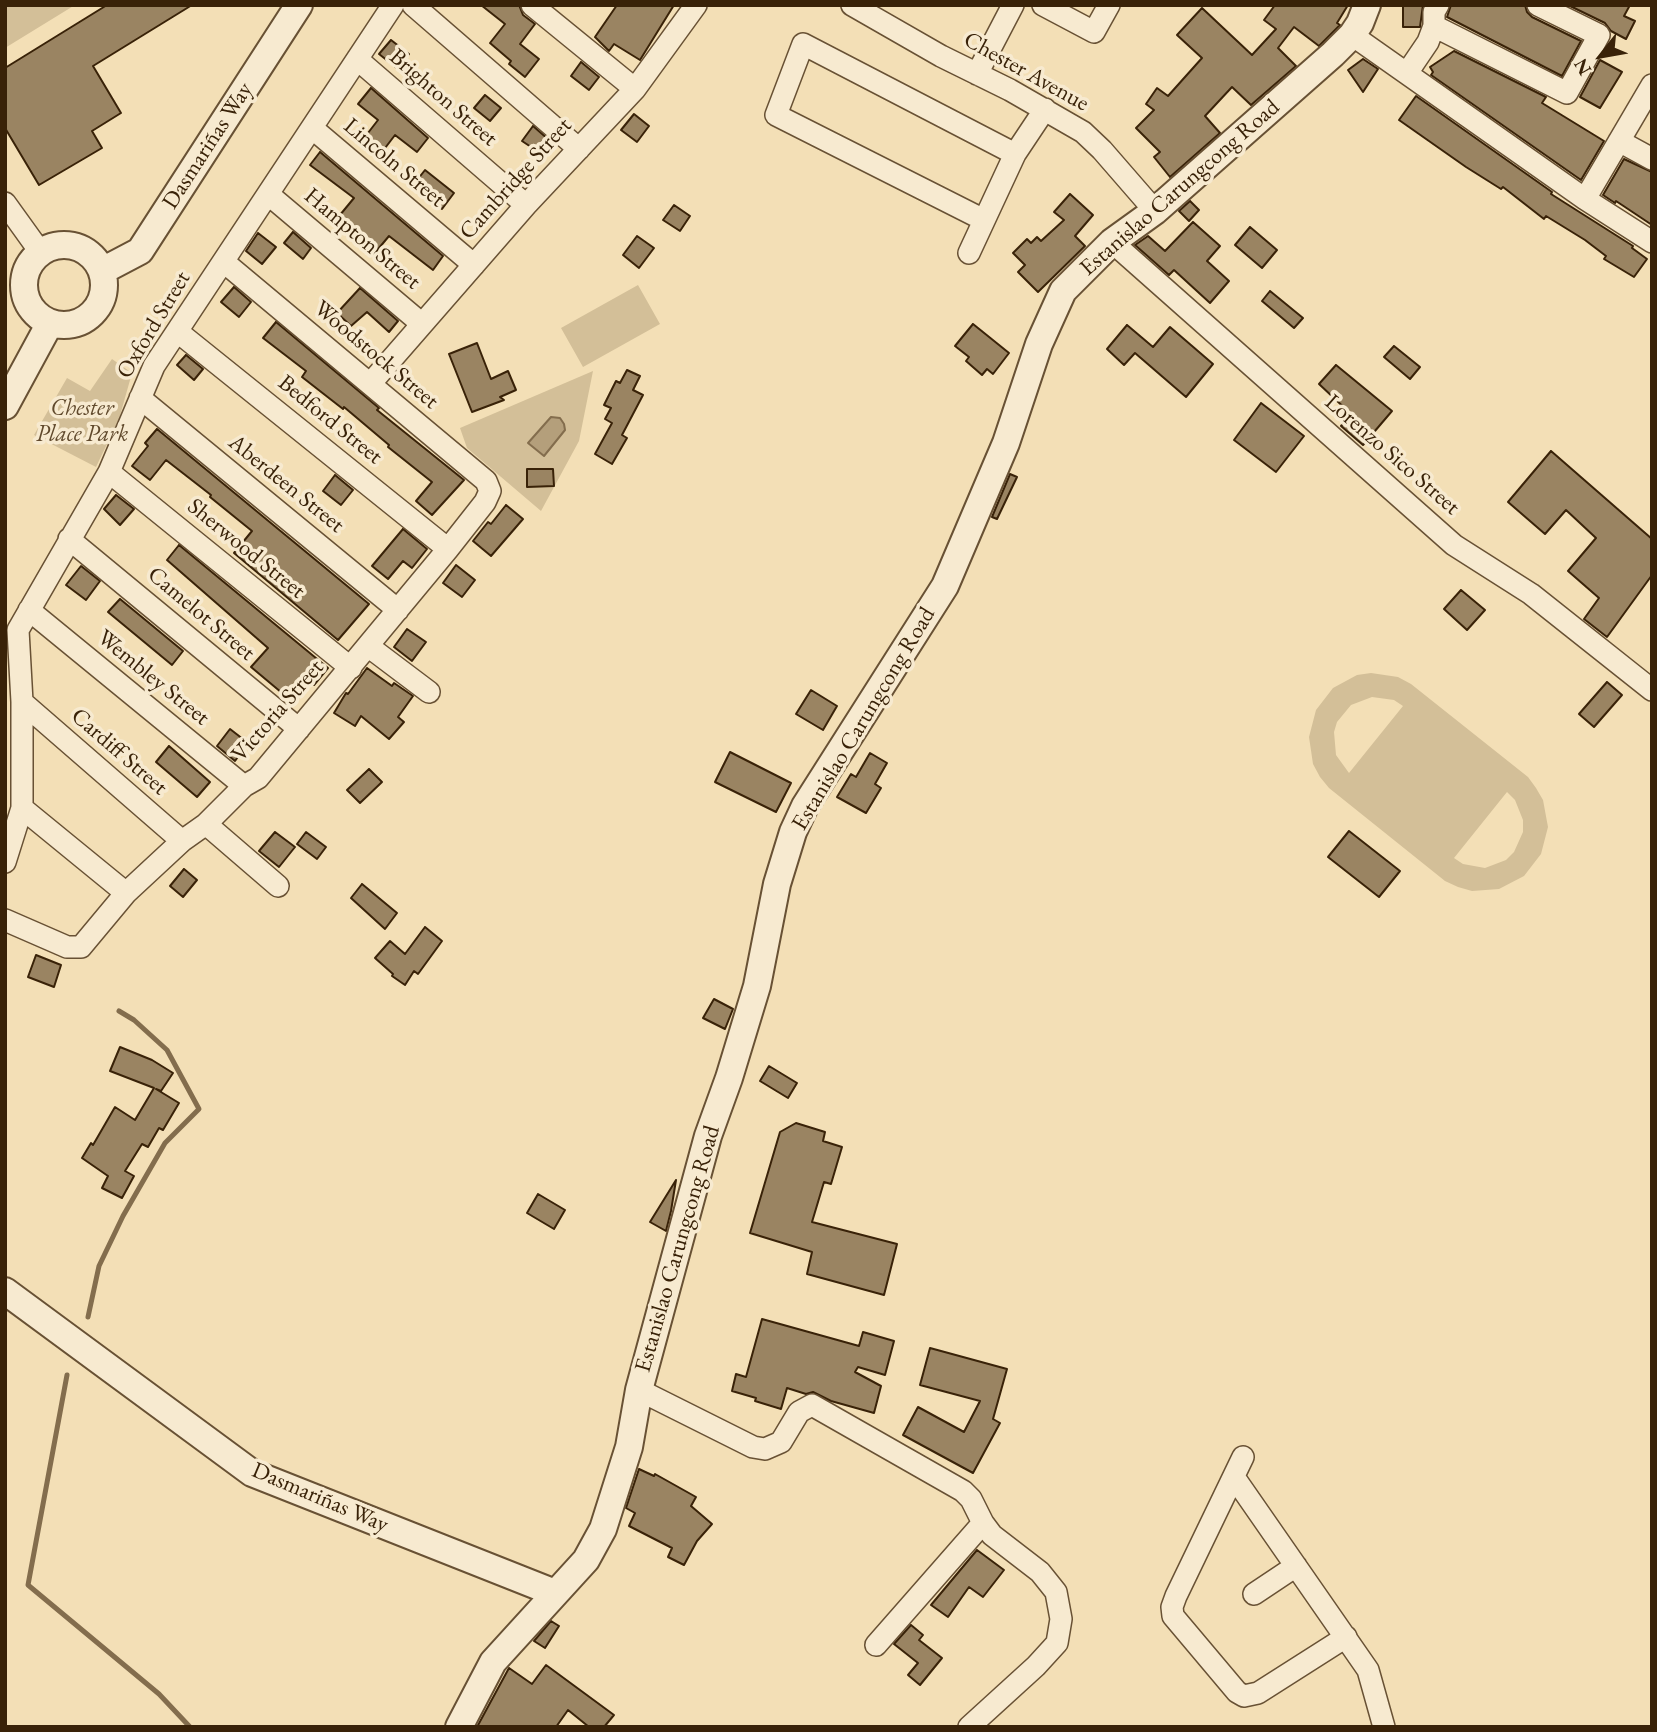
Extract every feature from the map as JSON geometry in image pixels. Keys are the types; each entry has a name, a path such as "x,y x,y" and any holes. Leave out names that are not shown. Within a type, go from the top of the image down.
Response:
{"street":[{"name":"Dasmariñas Way","path":"102,271 140,251 299,5"},
{"name":"Oxford Street","path":"5,862 22,808 22,702 18,630 109,472 154,366 393,5"},
{"path":"413,5 579,149"},
{"path":"532,5 635,89"},
{"name":"Chester Avenue","path":"852,5 1083,132 1155,211"},
{"path":"977,74 1013,5"},
{"path":"1043,5 1094,32 1109,5"},
{"name":"Estanislao Carungcong Road","path":"459,1727 493,1662 586,1560 603,1529 629,1447 639,1390 708,1136 757,986 778,884 793,832 805,806 945,586 1006,443 1039,345 1063,291 1112,242 1155,211 1333,54 1352,35 1367,5"},
{"path":"1407,73 1428,42 1436,15 1567,93 1599,35 1538,5"},
{"name":"Cambridge Street","path":"370,384 526,205 635,89 695,6"},
{"path":"1352,35 1585,199 1652,242"},
{"path":"984,220 776,115 803,44 1015,154"},
{"name":"Brighton Street","path":"357,59 526,205"},
{"path":"1585,199 1652,85"},
{"path":"968,253 1015,154 1045,109"},
{"name":"Lincoln Street","path":"312,128 474,265"},
{"path":"1619,141 1652,159"},
{"name":"Hampton Street","path":"268,194 422,324"},
{"path":"5,203 41,253"},
{"name":"Lorenzo Sico Street","path":"1112,242 1454,545 1531,594 1652,690"},
{"path":"52,247 76,247 95,260 102,271 104,294 93,314 73,324 50,323 33,310 25,290 28,269 41,253 52,247"},
{"name":"Woodstock Street","path":"224,262 486,481 490,491"},
{"path":"5,406 50,323"},
{"name":"Bedford Street","path":"178,332 448,549"},
{"name":"Aberdeen Street","path":"140,398 398,610"},
{"name":"Sherwood Street","path":"109,472 351,668"},
{"name":"Victoria Street","path":"5,920 67,947 81,947 126,893 182,841 206,824 244,786 258,778 448,549 485,502 490,491"},
{"name":"Camelot Street","path":"69,539 299,729"},
{"name":"Wembley Street","path":"29,610 244,786"},
{"path":"369,646 429,692"},
{"name":"Cardiff Street","path":"22,702 182,841"},
{"path":"22,808 126,893"},
{"path":"206,824 278,886"},
{"name":"Dasmariñas Way","path":"5,1291 252,1472 555,1593"},
{"path":"639,1390 753,1447 765,1449 781,1442 799,1412 812,1405 963,1491 971,1499 992,1535 1040,1572 1056,1592 1061,1619 1057,1643 1037,1666 969,1727"},
{"path":"1244,1457 1176,1596 1173,1616 1237,1692 1244,1696 1258,1693 1346,1637"},
{"path":"1234,1477 1368,1670 1384,1727"},
{"path":"876,1645 983,1523"},
{"path":"1254,1594 1296,1566"}],"green space":[{"path":"5,5 75,5 5,48"},
{"path":"638,285 660,324 583,367 561,328"},
{"name":"Chester Place Park","path":"112,359 132,373 119,419 96,467 34,435 67,378 90,391"},
{"path":"593,371 579,441 541,511 467,448 460,428"},
{"path":"1371,673 1398,677 1411,684 1528,777 1543,800 1548,827 1541,854 1524,876 1499,889 1472,891 1458,887 1445,881 1329,788 1313,764 1309,737 1316,710 1333,688 1357,675","holes":["1372,697 1394,700 1403,706 1349,773 1336,755 1334,732 1337,722 1351,705","1507,792 1515,800 1523,820 1523,832 1514,852 1506,860 1485,868 1463,864 1454,858"]}],"shaded area":[{"path":"551,417 560,418 565,430 544,456 528,443"}],"building":[{"path":"107,5 192,5 93,66 121,113 92,131 102,148 39,185 5,128 5,68"},
{"path":"481,5 519,5 523,15 535,24 520,44 539,59 525,77 490,43 505,24"},
{"path":"617,5 674,5 640,60 614,44 609,51 595,37"},
{"path":"1275,5 1348,5 1337,23 1340,25 1319,46 1294,27 1278,48 1296,66 1251,105 1232,87 1205,116 1220,133 1170,177 1154,157 1160,152 1136,128 1154,110 1146,104 1157,88 1168,96 1202,58 1177,35 1202,8 1252,55 1276,29 1264,20"},
{"path":"1403,5 1423,5 1420,27 1403,27"},
{"path":"1451,5 1525,5 1532,17 1581,41 1562,76 1447,17"},
{"path":"1568,5 1630,5 1624,16 1635,21 1626,39 1611,31 1605,23"},
{"path":"391,40 409,54 398,69 379,54"},
{"path":"1454,51 1546,97 1542,103 1604,141 1581,180 1431,75 1433,72 1430,67"},
{"path":"1363,59 1378,69 1363,92 1348,70"},
{"path":"1600,60 1622,72 1600,108 1580,97"},
{"path":"581,62 599,77 589,90 571,76"},
{"path":"371,88 428,138 417,152 395,135 379,156 361,142 378,120 358,104"},
{"path":"485,95 501,108 490,121 474,108"},
{"path":"1416,96 1552,192 1551,194 1633,246 1632,248 1647,259 1634,277 1604,259 1606,256 1585,240 1546,216 1544,219 1503,187 1501,189 1466,167 1399,120"},
{"path":"634,114 649,126 637,142 621,130"},
{"path":"533,126 549,140 540,153 522,141"},
{"path":"320,152 443,256 433,270 389,236 374,254 335,221 354,198 310,165"},
{"path":"1624,159 1652,172 1652,225 1603,195"},
{"path":"425,170 454,193 442,209 414,184"},
{"path":"1070,194 1093,215 1075,236 1085,246 1038,292 1018,272 1025,265 1013,253 1027,239 1031,243 1037,237 1041,241 1064,220 1054,212"},
{"path":"1190,201 1199,210 1189,221 1179,211"},
{"path":"674,205 690,216 680,231 663,220"},
{"path":"1193,222 1220,246 1207,261 1229,281 1210,303 1174,270 1169,275 1135,245 1148,236 1165,251"},
{"path":"1250,227 1277,250 1262,268 1235,245"},
{"path":"293,232 311,248 303,259 284,243"},
{"path":"258,233 276,247 262,264 246,251"},
{"path":"637,236 654,248 639,268 623,255"},
{"path":"234,287 251,302 239,317 221,302"},
{"path":"360,288 398,321 389,332 367,312 351,326 337,313"},
{"path":"1270,291 1303,318 1294,328 1262,301"},
{"path":"276,322 379,408 377,410 464,480 432,515 416,501 432,482 344,407 343,409 302,377 306,371 263,338"},
{"path":"973,324 1009,353 993,374 987,369 982,375 966,361 969,357 955,346"},
{"path":"1127,325 1153,347 1170,327 1213,364 1186,397 1135,353 1124,365 1107,349"},
{"path":"477,343 491,379 508,371 516,390 500,397 504,400 472,412 449,354"},
{"path":"1394,346 1420,367 1410,379 1384,357"},
{"path":"186,355 203,369 194,380 177,365"},
{"path":"1336,365 1392,411 1363,445 1341,426 1351,414 1319,384"},
{"path":"627,370 640,376 633,390 643,395 622,435 627,438 612,464 595,454 612,423 605,419 611,408 604,405 616,381 620,383"},
{"path":"1261,403 1304,436 1276,472 1234,440"},
{"path":"157,429 369,604 338,640 234,553 252,531 210,497 211,495 166,460 150,480 132,466 148,446 145,443"},
{"path":"1551,451 1652,539 1652,575 1607,637 1584,619 1599,598 1568,571 1596,538 1566,510 1545,534 1508,502"},
{"path":"527,469 553,469 554,486 527,487"},
{"path":"1010,474 1017,477 997,519 992,517"},
{"path":"335,475 353,490 341,505 323,491"},
{"path":"116,495 134,509 120,525 104,509"},
{"path":"506,505 523,519 491,556 473,541"},
{"path":"403,529 427,549 412,568 403,561 388,579 372,566"},
{"path":"179,545 328,668 294,703 251,667 268,648 167,560"},
{"path":"456,565 475,580 462,597 443,583"},
{"path":"81,566 100,581 86,600 66,585"},
{"path":"1461,590 1485,610 1467,630 1444,609"},
{"path":"120,599 183,651 172,665 108,612"},
{"path":"407,629 426,642 412,661 394,647"},
{"path":"367,668 392,686 394,683 413,696 398,717 404,722 389,739 361,716 355,726 334,713 346,693 348,694"},
{"path":"1607,682 1622,695 1594,727 1579,714"},
{"path":"811,690 837,706 823,730 796,714"},
{"path":"230,729 248,743 235,761 217,746"},
{"path":"169,746 210,782 197,797 156,762"},
{"path":"730,752 791,783 776,812 715,782"},
{"path":"870,753 887,763 875,784 881,788 866,813 837,797 851,774 856,777"},
{"path":"369,769 382,782 360,803 347,790"},
{"path":"1349,831 1400,871 1379,897 1328,857"},
{"path":"275,832 295,847 279,867 259,851"},
{"path":"306,832 326,847 317,859 297,844"},
{"path":"184,869 197,880 183,897 170,886"},
{"path":"362,884 397,913 385,929 351,898"},
{"path":"425,927 442,941 418,974 414,971 405,985 375,958 390,941 405,954"},
{"path":"36,955 61,965 54,987 28,977"},
{"path":"714,999 733,1009 725,1029 703,1018"},
{"path":"120,1047 152,1060 173,1073 161,1091 156,1089 179,1103 163,1130 159,1128 148,1147 142,1144 125,1171 134,1176 122,1198 102,1188 108,1176 82,1158 91,1143 93,1145 115,1107 135,1120 154,1088 110,1071"},
{"path":"769,1066 797,1083 788,1098 760,1081"},
{"path":"796,1123 825,1132 823,1141 842,1147 831,1184 824,1182 812,1222 897,1244 884,1295 807,1274 812,1252 750,1233 780,1132"},
{"path":"676,1180 671,1211 666,1231 650,1222"},
{"path":"538,1194 565,1210 554,1229 527,1213"},
{"path":"762,1319 859,1346 863,1332 894,1341 885,1375 858,1367 855,1372 881,1386 874,1413 831,1401 813,1392 806,1394 787,1388 781,1409 732,1391 736,1374 746,1377"},
{"path":"930,1348 1007,1369 993,1419 1000,1423 973,1473 903,1435 918,1407 964,1432 980,1401 920,1385"},
{"path":"639,1469 654,1476 655,1474 696,1497 691,1506 712,1524 697,1541 684,1565 668,1557 672,1548 629,1526 635,1513 626,1508"},
{"path":"977,1550 1004,1570 983,1597 969,1587 948,1617 931,1605"},
{"path":"551,1621 559,1626 545,1648 534,1641"},
{"path":"911,1625 923,1635 919,1640 942,1658 920,1685 908,1675 918,1663 894,1644"},
{"path":"546,1665 614,1715 604,1727 589,1727 568,1710 556,1727 477,1727 509,1668 532,1684"}],"waterway":[{"path":"88,1317 99,1266 123,1216 165,1143 199,1109 167,1050 134,1020 119,1011"},
{"path":"67,1375 28,1585 159,1694 190,1727"}]}
